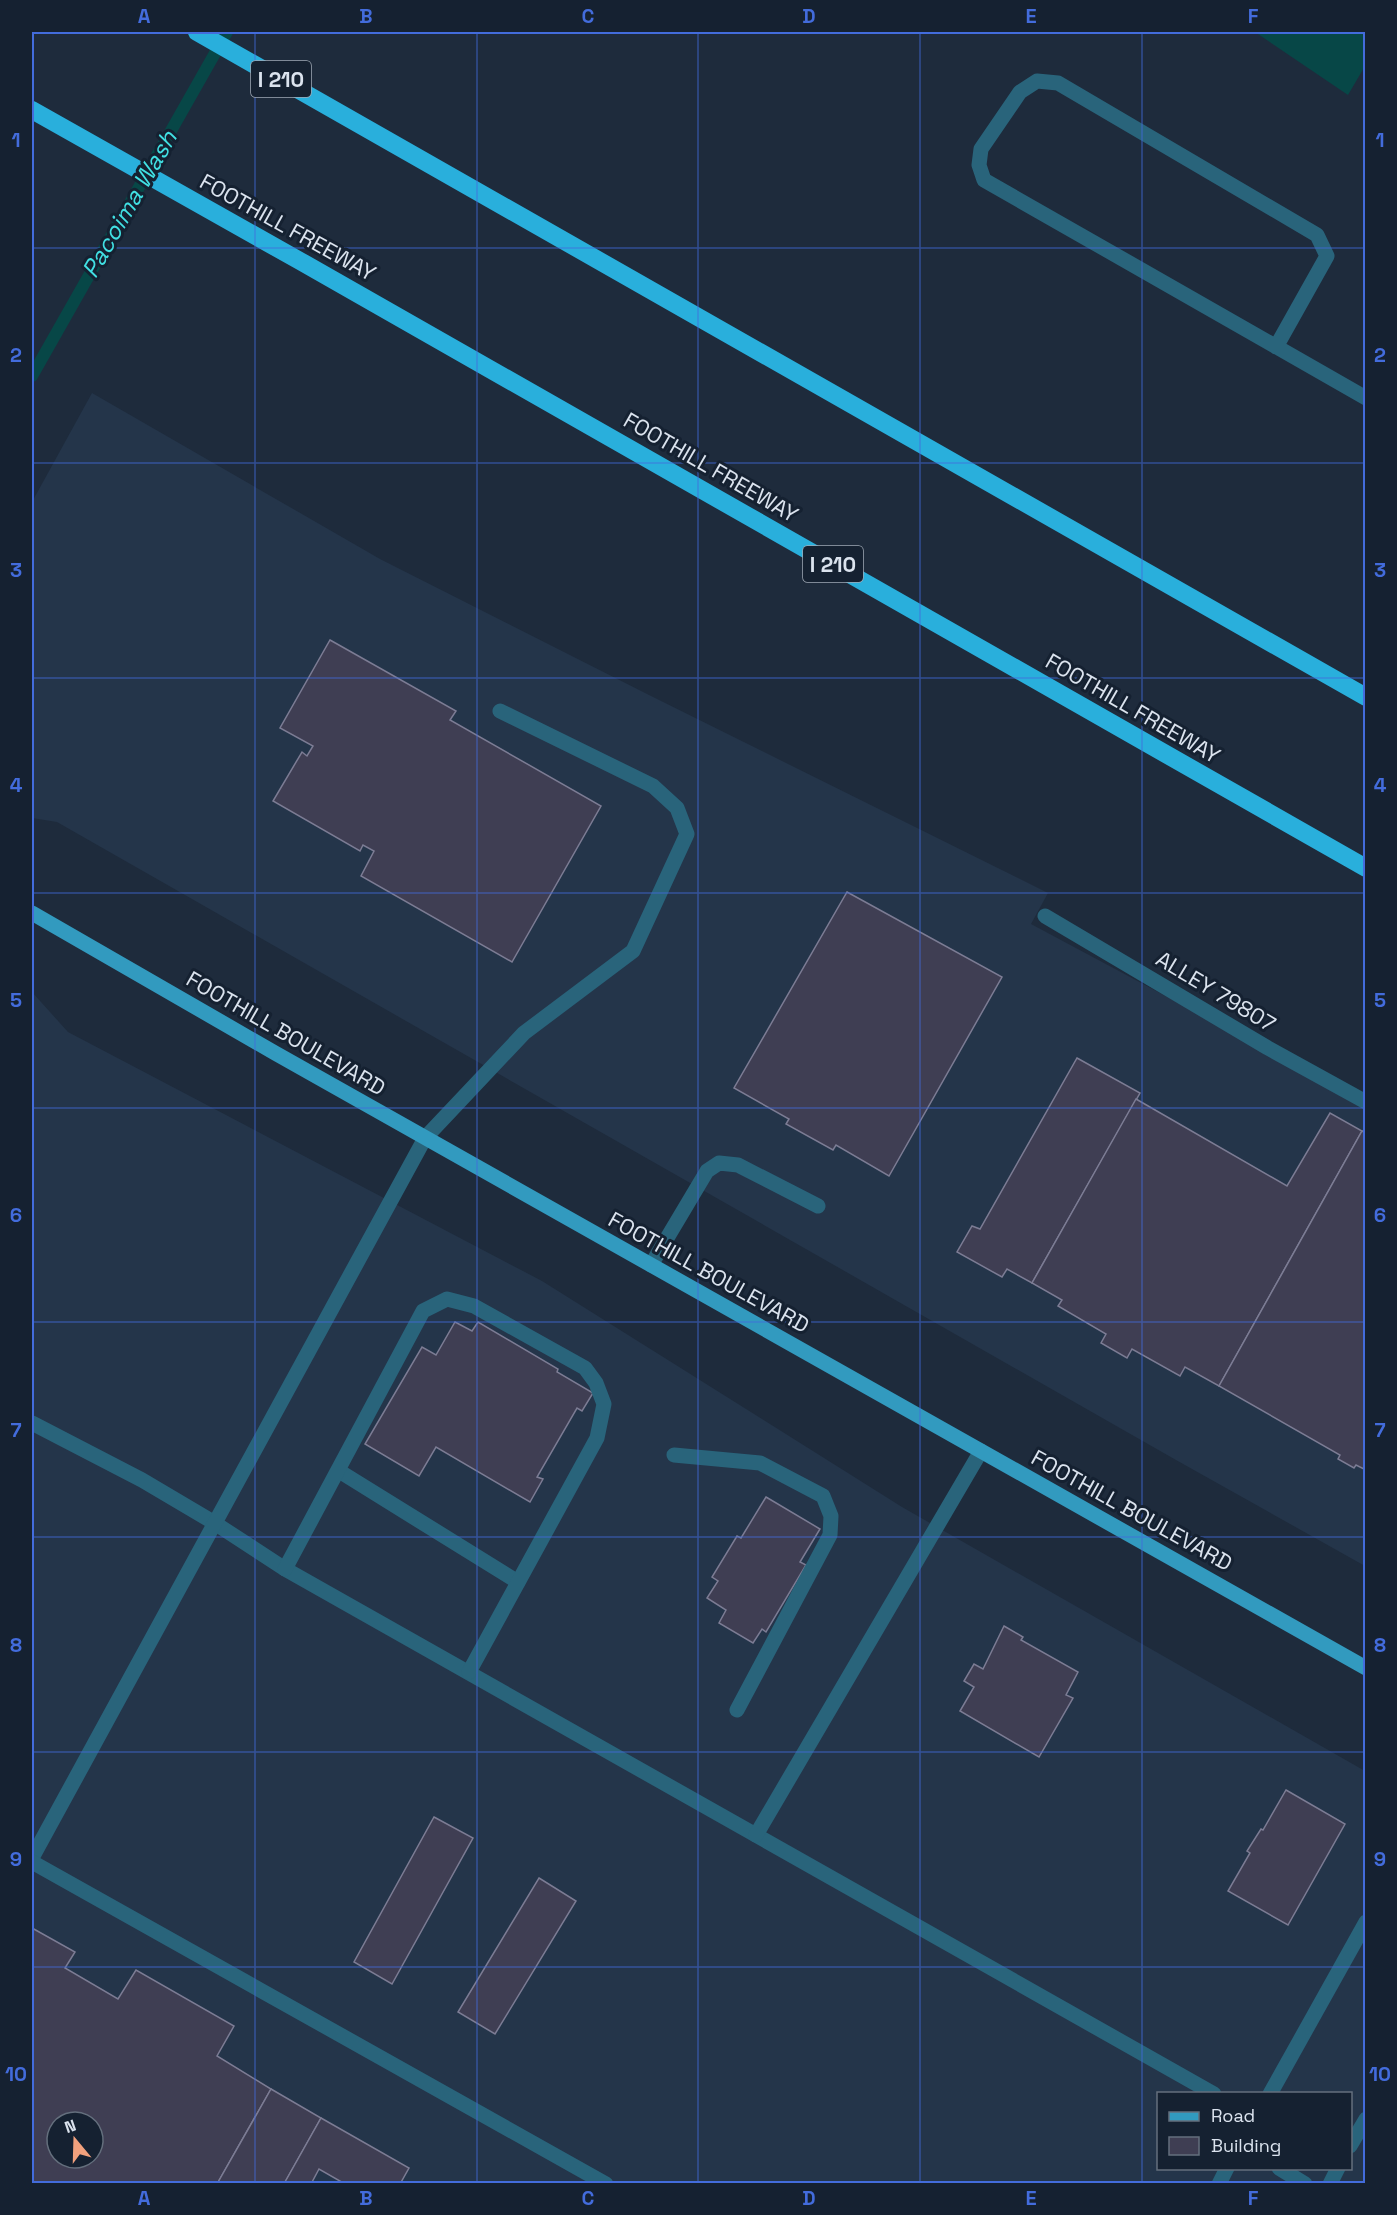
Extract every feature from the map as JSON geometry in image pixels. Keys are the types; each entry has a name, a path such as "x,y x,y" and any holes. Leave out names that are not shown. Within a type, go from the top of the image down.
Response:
{"highway":[{"name":"I 210","path":"197,32 1365,697"},
{"name":"FOOTHILL FREEWAY","path":"32,110 1365,868"}],"main road":[{"name":"FOOTHILL BOULEVARD","path":"32,913 425,1138 1365,1668"}],"lane":[{"path":"1276,347 1327,256 1317,235 1058,83 1036,81 1020,92 981,149 979,165 984,180 1365,398"},
{"path":"500,711 653,786 677,808 687,834 633,951 524,1034 425,1138 213,1522 32,1860 606,2184"},
{"name":"ALLEY 79807","path":"1045,916 1268,1048 1365,1102"},
{"path":"651,1265 707,1171 719,1163 738,1165 818,1206"},
{"path":"285,1569 423,1311 447,1299 474,1306 585,1368 596,1383 604,1404 597,1438 469,1672"},
{"path":"32,1423 142,1480 213,1522 285,1569 1210,2092"},
{"path":"756,1835 981,1451"},
{"path":"674,1455 760,1463 823,1496 831,1516 830,1535 737,1710"},
{"path":"339,1471 518,1582"},
{"path":"1271,2092 1365,1922"},
{"path":"1352,2142 1365,2119"},
{"path":"1219,2184 1226,2170"},
{"path":"1282,2170 1305,2184"},
{"path":"1330,2184 1337,2170"}],"shaded area":[{"path":"1255,32 1365,32 1365,66 1348,95"},
{"path":"92,393 380,559 1048,893 1031,924 1188,1008 1365,1109 1365,1566 57,822 32,818 32,502"},
{"path":"32,992 68,1032 542,1281 902,1507 1365,1771 1365,2183 32,2183"}],"building":[{"path":"330,640 456,711 450,720 601,806 512,962 361,876 374,851 363,845 360,851 273,801 302,752 307,756 313,746 280,728"},
{"path":"847,892 1002,977 889,1176 836,1145 833,1150 786,1124 789,1119 734,1088"},
{"path":"1077,1058 1140,1093 1032,1283 1007,1269 1002,1277 957,1252 972,1226 980,1229"},
{"path":"1136,1099 1287,1186 1330,1113 1362,1131 1219,1386 1185,1367 1180,1376 1132,1349 1127,1358 1101,1343 1106,1334 1058,1306 1062,1300 1032,1283"},
{"path":"1362,1131 1366,1133 1366,1470 1356,1465 1354,1468 1338,1459 1340,1455 1219,1386"},
{"path":"455,1322 472,1331 478,1322 558,1369 557,1372 593,1393 582,1411 577,1408 537,1477 543,1479 530,1502 436,1447 419,1476 365,1444 422,1347 436,1355"},
{"path":"766,1497 820,1529 800,1562 806,1565 766,1632 762,1629 753,1643 719,1623 726,1610 707,1598 718,1581 712,1577 737,1536 741,1538"},
{"path":"1004,1626 1023,1637 1021,1640 1078,1672 1066,1695 1073,1698 1039,1757 960,1711 974,1687 964,1681 974,1664 983,1669"},
{"path":"1286,1790 1345,1824 1288,1925 1228,1891 1250,1853 1247,1851 1261,1829 1263,1830"},
{"path":"434,1817 473,1838 392,1984 354,1962"},
{"path":"539,1878 576,1901 495,2034 458,2012"},
{"path":"32,1928 75,1952 65,1968 118,1999 136,1970 234,2026 217,2056 271,2089 217,2184 32,2184"},
{"path":"271,2089 321,2118 284,2184 217,2184"},
{"path":"321,2118 409,2168 400,2184 345,2184 319,2169 311,2184 285,2182"}],"waterway":[{"name":"Pacoima Wash","path":"32,376 227,32"}]}
